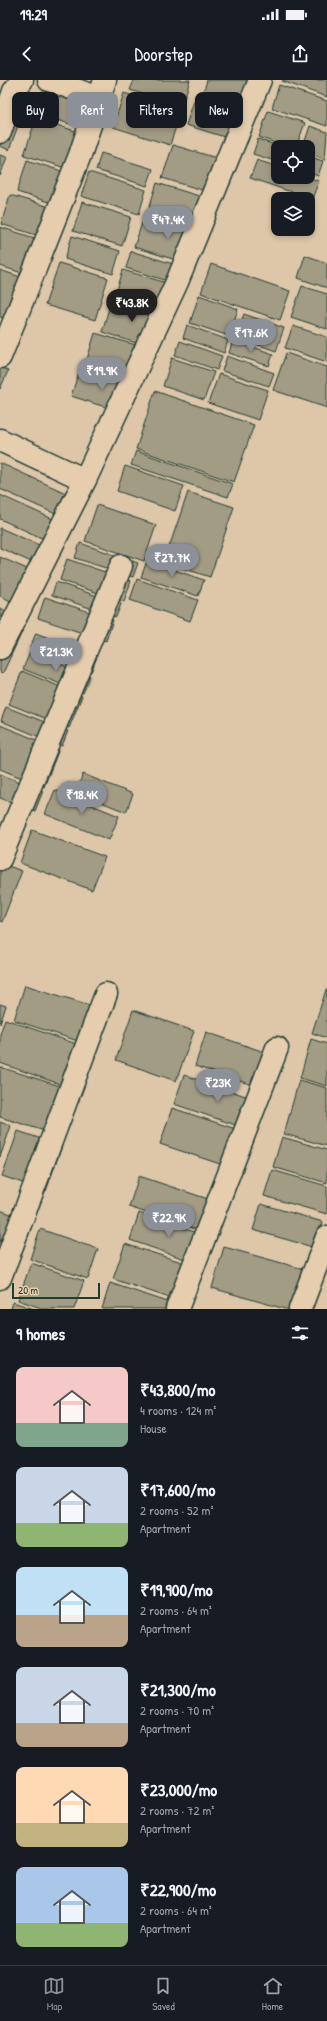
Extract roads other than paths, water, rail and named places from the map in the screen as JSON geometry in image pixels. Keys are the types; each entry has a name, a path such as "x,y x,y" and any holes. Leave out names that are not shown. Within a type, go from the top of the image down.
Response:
{"street":[{"path":"0,132 14,91 22,80"},
{"path":"0,357 80,154 102,89 49,80"},
{"path":"0,648 85,480 177,282 260,80"},
{"path":"0,440 85,480"},
{"path":"0,859 121,566"},
{"path":"0,1278 106,994"},
{"path":"177,1309 277,1048"},
{"path":"300,1309 327,1237"}]}
